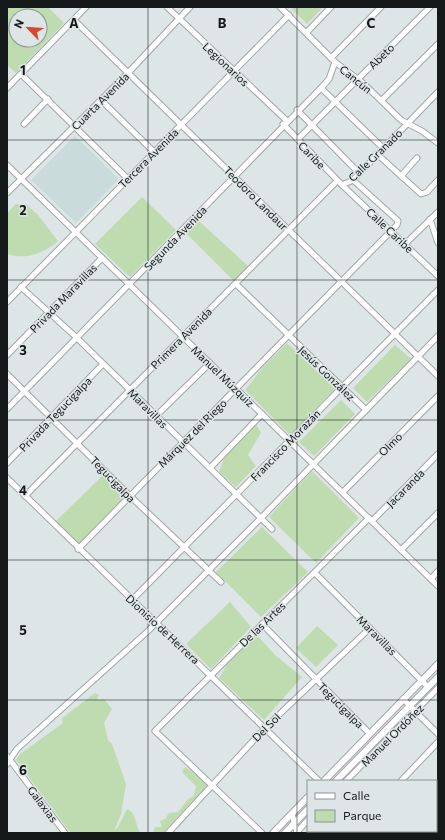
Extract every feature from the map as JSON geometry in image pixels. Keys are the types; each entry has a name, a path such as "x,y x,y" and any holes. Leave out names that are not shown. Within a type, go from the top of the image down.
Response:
{"main road":[{"path":"326,780 438,664"},
{"path":"340,780 438,677"},
{"path":"273,833 279,830 307,798"},
{"path":"285,833 307,810"}],"street":[{"path":"7,88 86,7"},
{"name":"Legionarios","path":"167,7 285,123"},
{"name":"Cuarta Avenida","path":"7,193 128,73 178,18 190,7"},
{"name":"Cancún","path":"280,7 307,32 333,60 382,100 401,120 422,130 438,142"},
{"path":"307,32 332,7"},
{"path":"333,60 381,7"},
{"name":"Abeto","path":"298,139 430,7"},
{"name":"Tercera Avenida","path":"7,302 289,15"},
{"name":"Teodoro Landaur","path":"74,20 438,376"},
{"path":"382,100 438,44"},
{"name":"Segunda Avenida","path":"7,409 285,123 321,88 329,79 333,60"},
{"path":"21,74 128,179"},
{"path":"321,88 383,148"},
{"name":"Calle Granado","path":"342,185 353,180 438,92"},
{"path":"24,124 48,99"},
{"path":"101,100 154,152"},
{"path":"298,110 359,173"},
{"name":"Caribe","path":"285,123 298,139 342,185"},
{"path":"377,154 421,194 427,192 438,180"},
{"path":"401,176 417,158"},
{"name":"Manuel Múzquiz","path":"7,165 236,389 314,463 438,586"},
{"name":"Márquez del Riego","path":"78,549 397,226 398,221 353,180"},
{"name":"Primera Avenida","path":"24,496 338,181"},
{"name":"Calle Caribe","path":"342,185 438,276"},
{"path":"405,244 438,212"},
{"path":"430,219 438,243"},
{"name":"Privada Maravillas","path":"7,355 102,258"},
{"name":"Jesús González","path":"236,284 366,410"},
{"name":"Maravillas","path":"21,288 77,338 131,390 182,443 210,468 272,529"},
{"name":"Francisco Morazán","path":"132,600 438,290"},
{"path":"8,760 16,749 156,623 209,571 438,336"},
{"path":"156,416 210,363"},
{"name":"Privada Tegucigalpa","path":"7,463 103,364"},
{"name":"Tegucigalpa","path":"7,374 184,549 221,582"},
{"name":"Olmo","path":"343,492 438,396"},
{"path":"210,468 262,414"},
{"name":"Jacaranda","path":"371,520 438,454"},
{"name":"Dionisio de Herrera","path":"7,478 78,549 211,675 318,780"},
{"path":"401,550 438,513"},
{"name":"De las Artes","path":"212,784 155,731 262,624 371,520"},
{"path":"431,579 438,572"},
{"name":"Maravillas","path":"315,573 428,687"},
{"name":"Tegucigalpa","path":"262,624 370,734"},
{"name":"Del Sol","path":"168,833 265,728 370,628"},
{"name":"Manuel Ordóñez","path":"347,780 438,688"},
{"path":"403,699 438,734"},
{"path":"401,780 438,742"},
{"name":"Galaxias","path":"8,760 65,833"},
{"path":"334,771 340,780"},
{"path":"212,784 262,833"},
{"path":"292,814 297,833"},
{"path":"297,833 307,821"}],"shaded area":[{"path":"75,136 119,179 76,223 31,180"}],"green space":[{"path":"7,7 48,7 64,23 48,40 48,8 8,8 8,48 40,48 16,73 7,65"},
{"path":"290,7 323,7 307,24"},
{"path":"142,197 176,230 130,277 95,244"},
{"path":"16,204 26,204 38,215 58,241 52,246 34,255 14,256 7,254 7,213"},
{"path":"199,221 248,266 234,281 186,233"},
{"path":"287,343 335,389 292,433 289,434 245,390 263,367"},
{"path":"395,345 411,359 367,402 353,388"},
{"path":"341,400 355,414 314,456 299,442"},
{"path":"256,424 261,433 248,455 256,466 236,487 219,472 224,458"},
{"path":"312,471 359,518 316,563 269,517"},
{"path":"104,474 126,497 78,546 55,522"},
{"path":"262,527 308,572 261,617 216,572"},
{"path":"230,602 251,627 211,669 186,644"},
{"path":"317,626 338,645 316,667 296,648"},
{"path":"256,634 275,655 302,677 264,720 219,678 228,663"},
{"path":"95,693 99,695 97,698 99,700 104,699 112,709 104,723 108,740 112,744 126,784 121,814 114,831 118,827 127,809 133,813 141,833 73,833 69,831 16,760 20,754 63,723 61,719"},
{"path":"185,767 195,773 209,786 166,833 151,833 154,831 155,827 162,827 160,821 165,819 169,813 178,812 188,799 194,796 196,786 182,772"}]}
